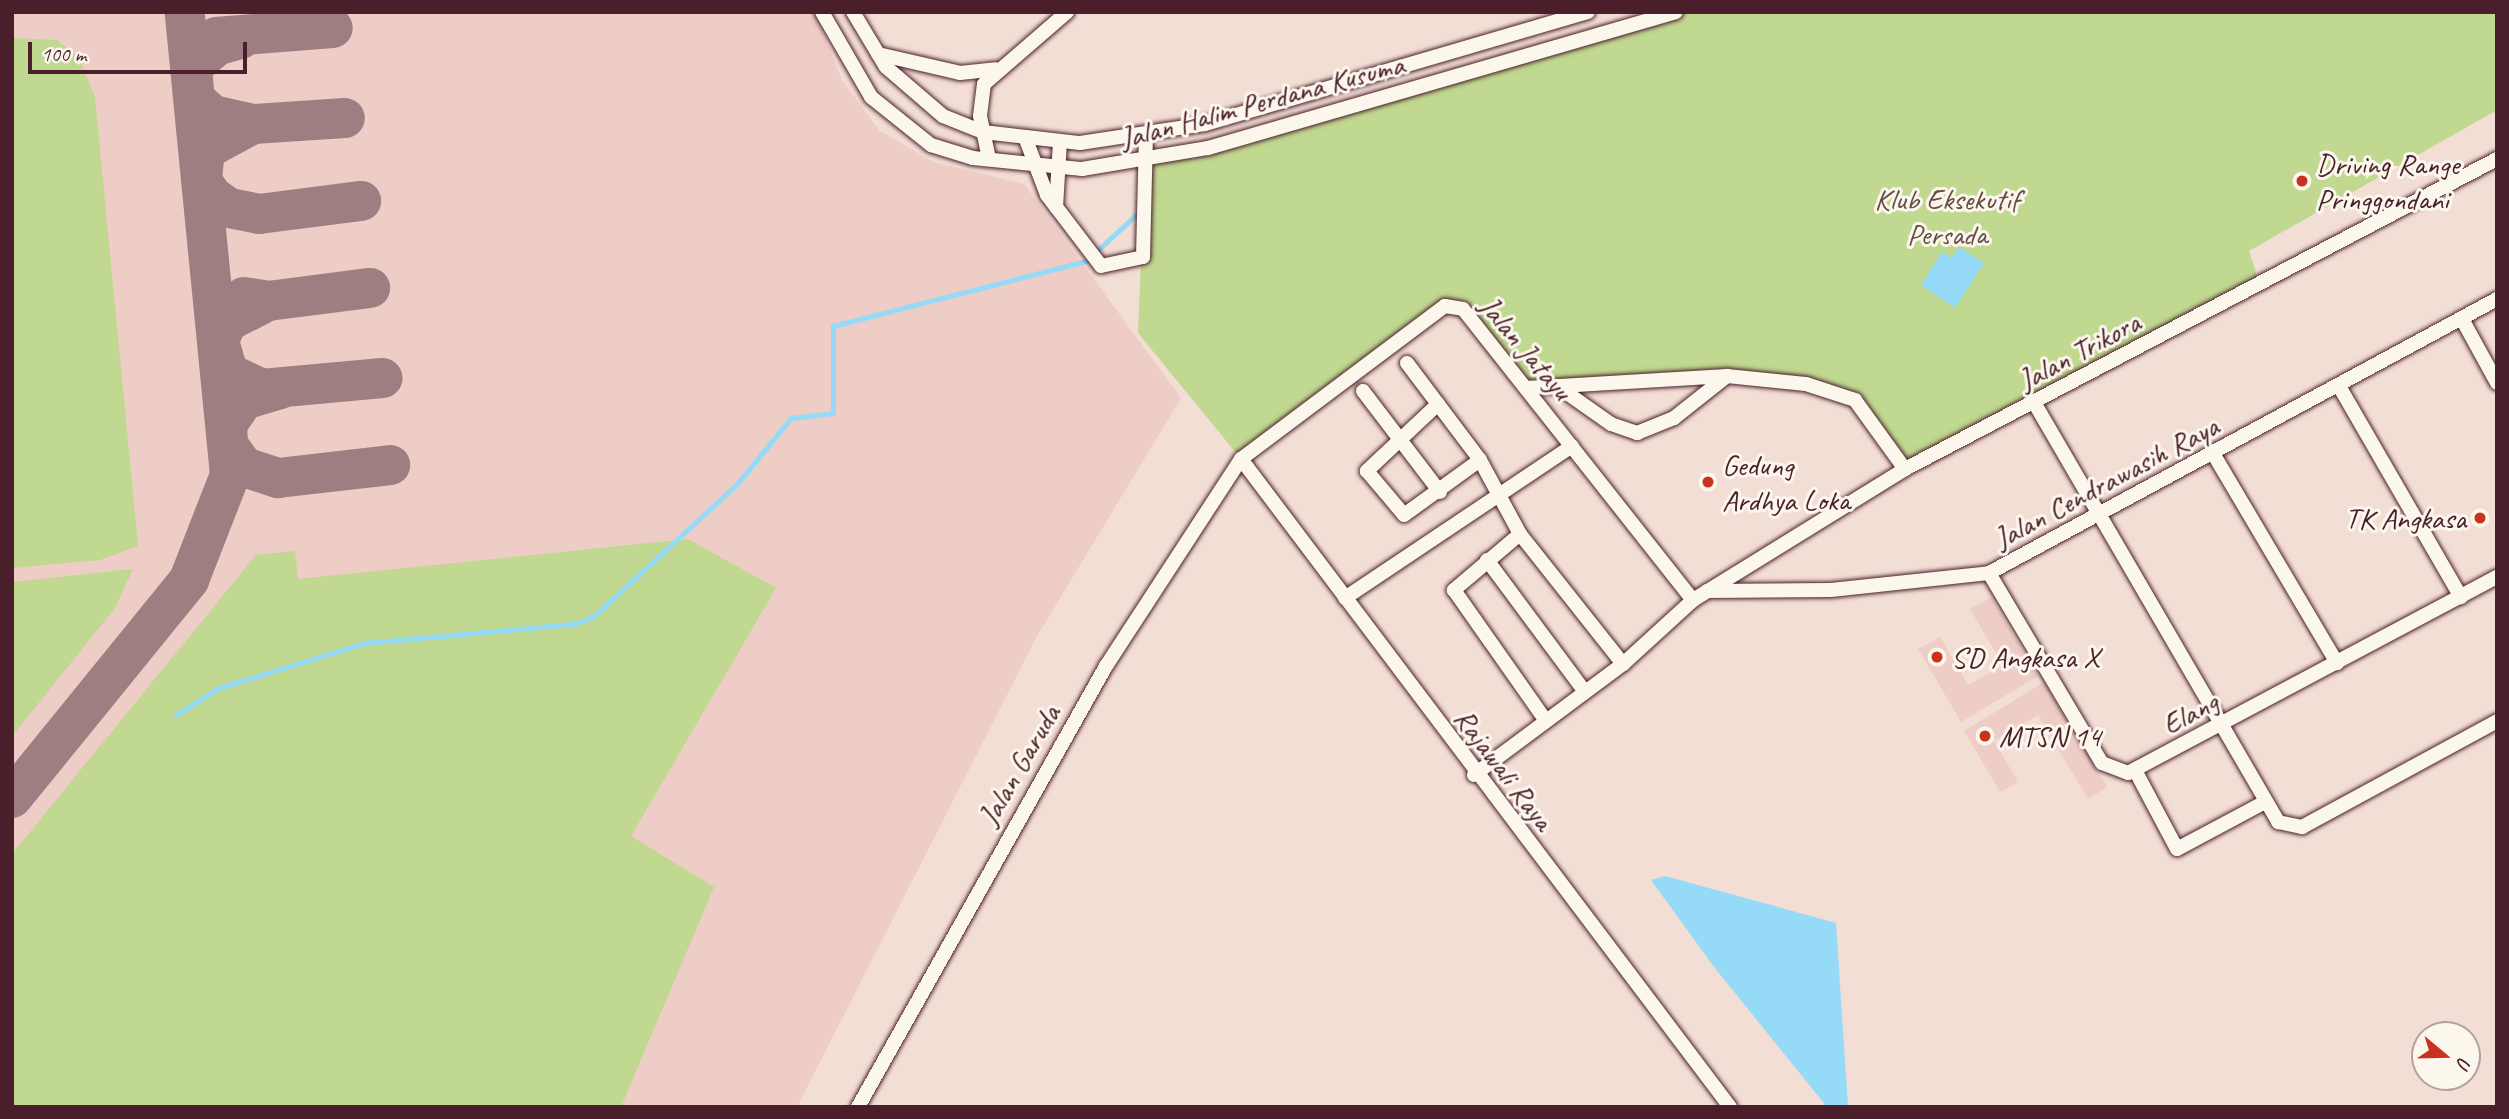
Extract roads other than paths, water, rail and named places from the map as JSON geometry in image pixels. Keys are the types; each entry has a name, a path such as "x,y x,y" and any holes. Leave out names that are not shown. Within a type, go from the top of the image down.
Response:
{"street":[{"name":"Jalan Halim Perdana Kusuma","path":"822,12 870,97 931,145 989,159 1055,166 1145,164 1676,12"},
{"name":"Jalan Halim Perdana Kusuma","path":"853,12 878,54 930,107 983,132 1060,141 1146,136 1588,12"},
{"path":"989,159 983,132 981,92 996,69 1067,12"},
{"path":"878,54 940,71 996,69"},
{"path":"1025,137 1032,164 1056,207 1099,263 1143,257 1146,136"},
{"path":"1056,207 1055,166 1060,141"},
{"name":"Jalan Trikora","path":"1474,775 1623,664 1699,596 1905,469 2035,404 2497,159"},
{"name":"Jalan Cendrawasih Raya","path":"1699,596 1831,590 1989,573 2100,518 2497,299"},
{"name":"Jalan Jatayu","path":"1241,459 1445,306 1464,309 1572,446 1699,596"},
{"path":"2462,319 2497,383"},
{"path":"1407,363 1480,460 1502,494 1520,534 1623,664"},
{"path":"1558,386 1611,424 1637,433 1674,418 1727,376"},
{"path":"1526,388 1727,376 1768,377 1848,397 1864,409 1905,469"},
{"path":"2339,386 2461,597"},
{"path":"1363,391 1440,492"},
{"path":"1438,404 1367,471 1401,514 1440,492 1480,460"},
{"path":"2035,404 2263,803 2292,828 2497,721"},
{"path":"1345,598 1572,446"},
{"path":"2214,455 2337,663"},
{"name":"Rajawali Raya","path":"1241,459 1474,775 1730,1107"},
{"name":"Jalan Garuda","path":"858,1107 1106,666 1241,459"},
{"path":"1520,534 1458,583 1455,593 1546,721"},
{"path":"1487,560 1585,691"},
{"path":"1989,573 2102,763 2136,772 2177,849 2263,803"},
{"name":"Elang","path":"2136,772 2497,577"}],"water":[{"path":"1959,247 1984,263 1955,308 1921,285 1942,252 1951,258"},
{"path":"1665,876 1836,923 1848,1107 1827,1107 1714,967 1651,880"}],"waterway":[{"path":"176,715 219,688 364,643 574,624 593,617 738,483 791,418 833,413 833,326 1086,261 1138,213"}],"place":[{"name":"Driving Range Pringgondani","path":"2302,181"},
{"name":"Gedung Ardhya Loka","path":"1708,482"},
{"name":"TK Angkasa","path":"2480,518"},
{"name":"SD Angkasa X","path":"1937,657"},
{"name":"MTSN 14","path":"1985,736"}],"park label":[{"name":"Klub Eksekutif Persada","path":"1947,216"}]}
